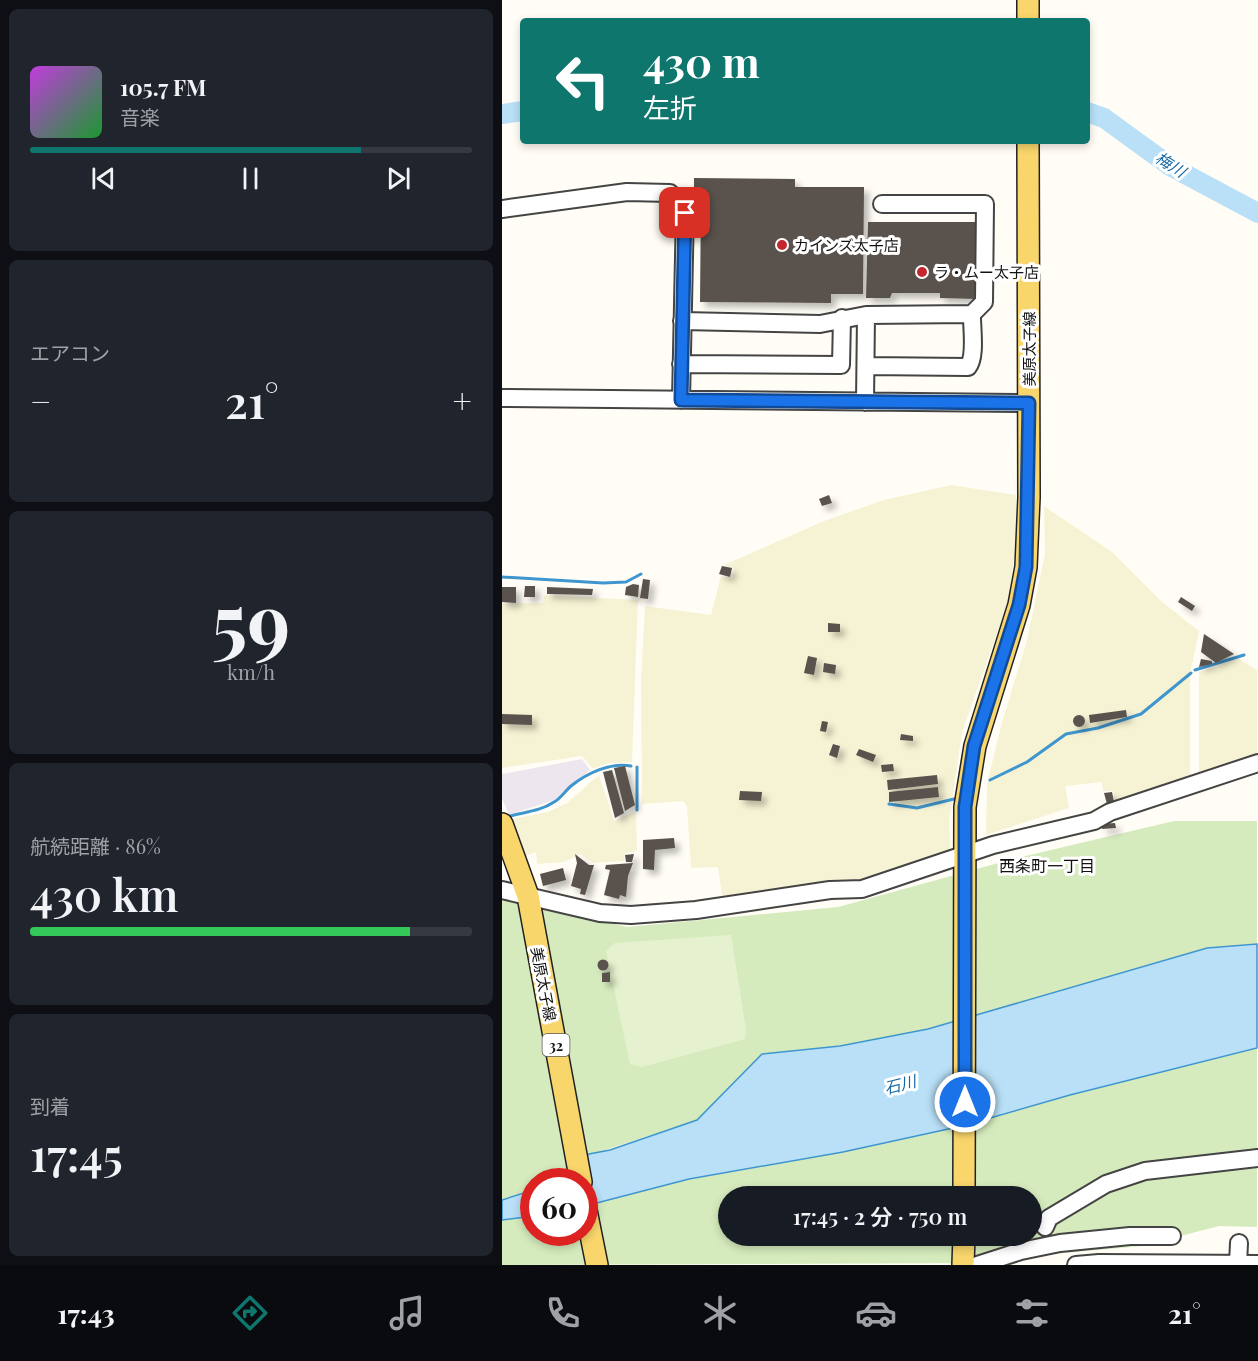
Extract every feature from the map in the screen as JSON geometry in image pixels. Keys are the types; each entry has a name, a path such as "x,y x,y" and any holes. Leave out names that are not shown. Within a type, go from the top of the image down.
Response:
{"main road":[{"path":"1028,0 1028,18"},
{"name":"美原太子線","path":"964,1186 965,807 974,746 1019,605 1026,567 1029,403 1028,144"},
{"name":"美原太子線","path":"502,824 529,902 578,1168"},
{"path":"593,1246 597,1265"}],"street":[{"path":"502,209 627,192 674,195 685,208 681,400"},
{"path":"682,321 820,324 866,315 970,316 984,302 985,204 883,204"},
{"path":"865,402 866,315"},
{"path":"866,366 968,367 972,362 970,316"},
{"path":"681,364 841,365 842,318"},
{"path":"502,398 1029,403"},
{"path":"502,890 529,902 614,915 696,910 830,890 862,889 966,860 993,845 1094,821 1110,812 1258,763"},
{"path":"1045,1227 1049,1218 1116,1180 1145,1171 1176,1166 1258,1158"},
{"path":"977,1265 1021,1251 1060,1243 1130,1236 1172,1236"},
{"path":"1239,1243 1245,1264"},
{"path":"1076,1265 1258,1264"}],"shaded area":[{"path":"951,485 1016,495 1017,540 1007,605 962,732 949,822 951,854 887,878 722,896 718,867 691,868 687,806 683,801 642,804 641,679 645,606 711,615 721,576 733,578 734,569 724,565 824,521 884,500"},
{"path":"1044,506 1112,552 1161,601 1199,631 1190,674 1190,780 1115,804 1113,791 1103,791 1102,782 1065,786 1069,808 986,835 987,784 1001,726 1027,640 1045,554"},
{"path":"544,595 638,600 632,762 608,763 593,769 582,756 502,768 502,603 543,603"},
{"path":"1238,658 1257,670 1257,759 1199,774 1199,672"},
{"path":"582,759 590,770 554,800 509,815 502,798 502,774"},
{"path":"599,775 614,821 636,811 637,851 625,853 624,861 593,863 580,854 564,862 537,864 536,852 526,856 512,819 548,812 567,803"}],"green space":[{"path":"1174,821 1257,821 1257,944 1207,948 928,1029 840,1046 762,1054 697,1120 590,1155 593,1168 520,1168 520,1246 598,1246 598,1189 601,1202 689,1179 843,1152 962,1126 1070,1095 1257,1048 1257,1227 1219,1226 1142,1246 984,1263 502,1265 502,898 627,927 838,907 1013,859"},
{"path":"731,935 746,1029 745,1039 642,1067 630,1064 606,951 615,943"}],"water":[{"name":"石川","path":"1257,944 1257,1048 1070,1095 962,1126 843,1152 689,1179 598,1203 598,1168 569,1168 589,1154 610,1150 697,1120 762,1054 840,1046 928,1029 1207,948"},
{"path":"520,1194 520,1218 502,1220 502,1200"}],"building":[{"name":"カインズ太子店","path":"694,178 795,179 795,187 864,187 863,294 831,294 831,303 700,302 701,196 694,196"},
{"name":"ラ・ムー太子店","path":"868,222 977,222 978,299 940,298 940,293 892,293 890,298 866,298"},
{"path":"829,495 832,503 822,506 819,499"},
{"path":"722,566 732,568 730,577 719,574"},
{"path":"643,579 650,580 648,599 640,598"},
{"path":"633,584 639,585 638,597 625,595 626,587"},
{"path":"525,586 535,586 535,597 524,597"},
{"path":"502,587 516,587 516,603 502,602"},
{"path":"547,587 593,589 592,595 547,594"},
{"path":"1181,597 1195,606 1192,611 1178,602"},
{"path":"828,623 840,624 840,632 828,632"},
{"path":"1204,634 1234,654 1216,663 1201,652"},
{"path":"808,656 817,658 814,675 804,673"},
{"path":"1201,659 1212,661 1212,664 1199,667"},
{"path":"824,663 836,665 835,674 823,672"},
{"path":"1126,710 1127,717 1090,723 1089,715"},
{"path":"502,714 532,715 532,725 502,724"},
{"path":"1081,715 1085,721 1081,727 1077,727 1073,719"},
{"path":"822,721 828,722 826,732 820,731"},
{"path":"901,734 913,736 913,741 900,740"},
{"path":"833,744 840,746 837,758 829,755"},
{"path":"859,749 876,755 873,762 856,755"},
{"path":"893,764 894,771 882,772 881,765"},
{"path":"625,766 635,805 625,811 614,768"},
{"path":"612,770 624,813 615,818 603,772"},
{"path":"937,775 938,784 888,790 887,780"},
{"path":"938,787 939,797 889,802 889,792"},
{"path":"740,791 762,792 761,801 739,800"},
{"path":"1112,792 1114,802 1107,804 1104,793"},
{"path":"1115,823 1116,828 1102,829 1102,824"},
{"path":"674,838 675,848 655,850 654,870 643,869 643,840"},
{"path":"575,854 589,865 594,865 585,895 580,894 581,889 571,886 577,863"},
{"path":"634,854 632,862 626,862 625,855"},
{"path":"633,863 628,876 626,897 620,895 619,899 604,895 610,870 605,869 606,865"},
{"path":"563,868 566,880 543,886 540,874"},
{"path":"603,960 607,961 607,969 603,970 599,969 598,965 599,961"},
{"path":"610,972 610,982 602,982 602,973"}],"waterway":[{"name":"梅川","path":"502,114 520,111"},
{"name":"梅川","path":"1090,113 1104,118 1170,166 1258,213"},
{"path":"502,577 603,583 626,582 641,574"},
{"path":"1195,670 1244,655"},
{"path":"990,780 1027,762 1066,734 1098,728 1141,714 1191,673"},
{"path":"510,816 549,805 559,799 577,781 592,773 607,767 631,766"},
{"path":"637,767 637,810"},
{"path":"889,804 917,808 954,799"}],"place":[{"name":"カインズ太子店","path":"782,245"},
{"name":"ラ・ムー太子店","path":"922,272"}],"district":[{"name":"西条町一丁目","path":"1047,865"}],"route":[{"path":"685,213 681,400 1029,403 1026,567 1019,605 974,746 965,807 965,1102"}]}
